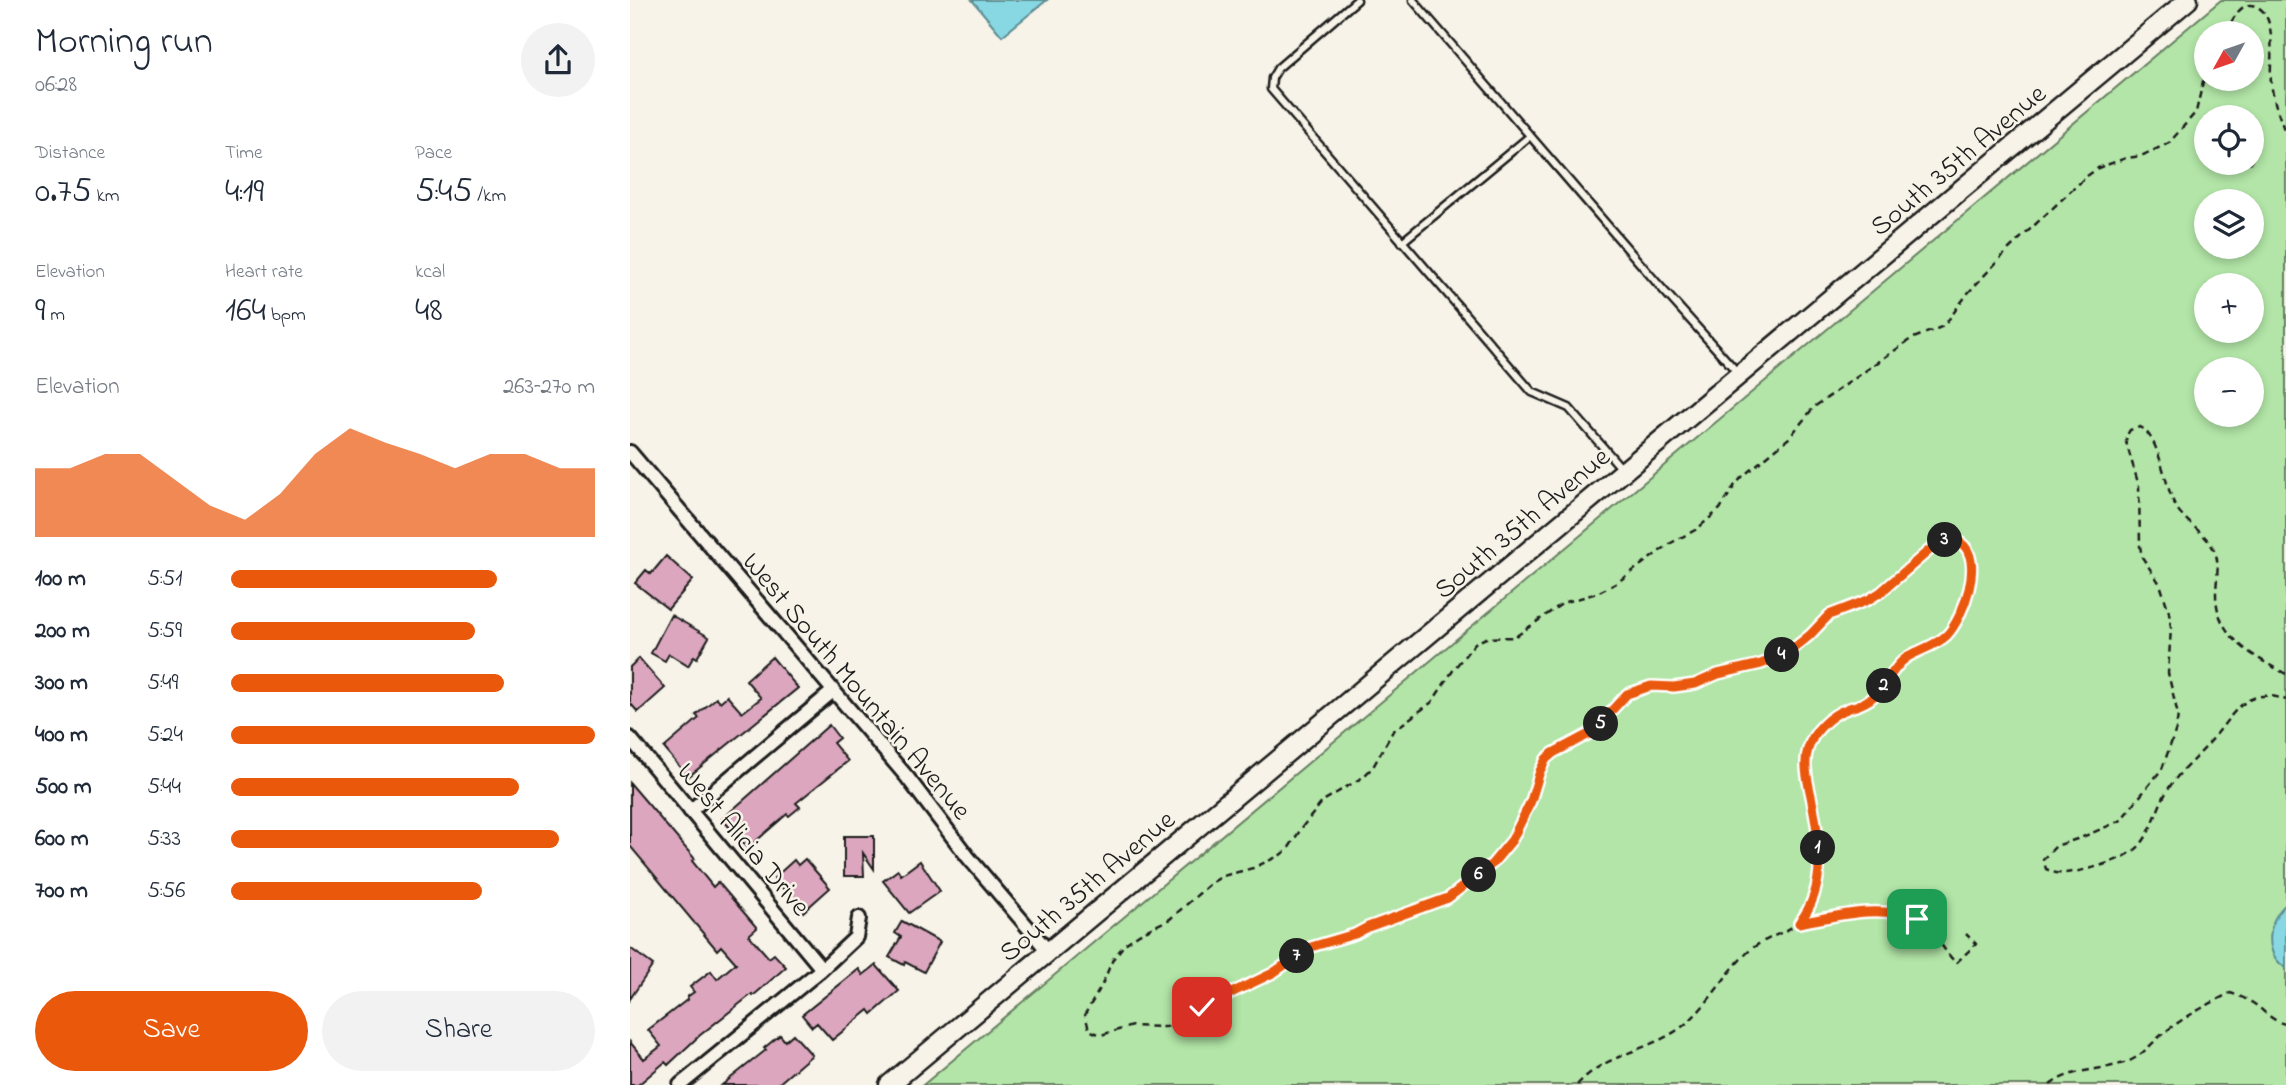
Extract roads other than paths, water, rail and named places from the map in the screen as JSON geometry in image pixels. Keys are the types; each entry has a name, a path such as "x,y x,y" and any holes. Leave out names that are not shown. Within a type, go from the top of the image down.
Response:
{"main road":[{"name":"South 35th Avenue","path":"889,1085 2188,0"}],"street":[{"name":"West South Mountain Avenue","path":"630,452 907,777 968,857 1048,951"},
{"path":"690,811 833,691"},
{"name":"West Alicia Drive","path":"630,738 822,969"},
{"path":"680,1085 822,969 856,937 859,918"}],"lane":[{"path":"1357,0 1278,68 1272,78 1271,89 1532,392 1569,408 1624,471"},
{"path":"1413,0 1657,283 1740,374"},
{"path":"1402,242 1531,136"}],"water":[{"path":"972,0 1047,0 1002,36"},
{"path":"2286,904 2286,968 2274,954 2270,937 2275,919"}]}
